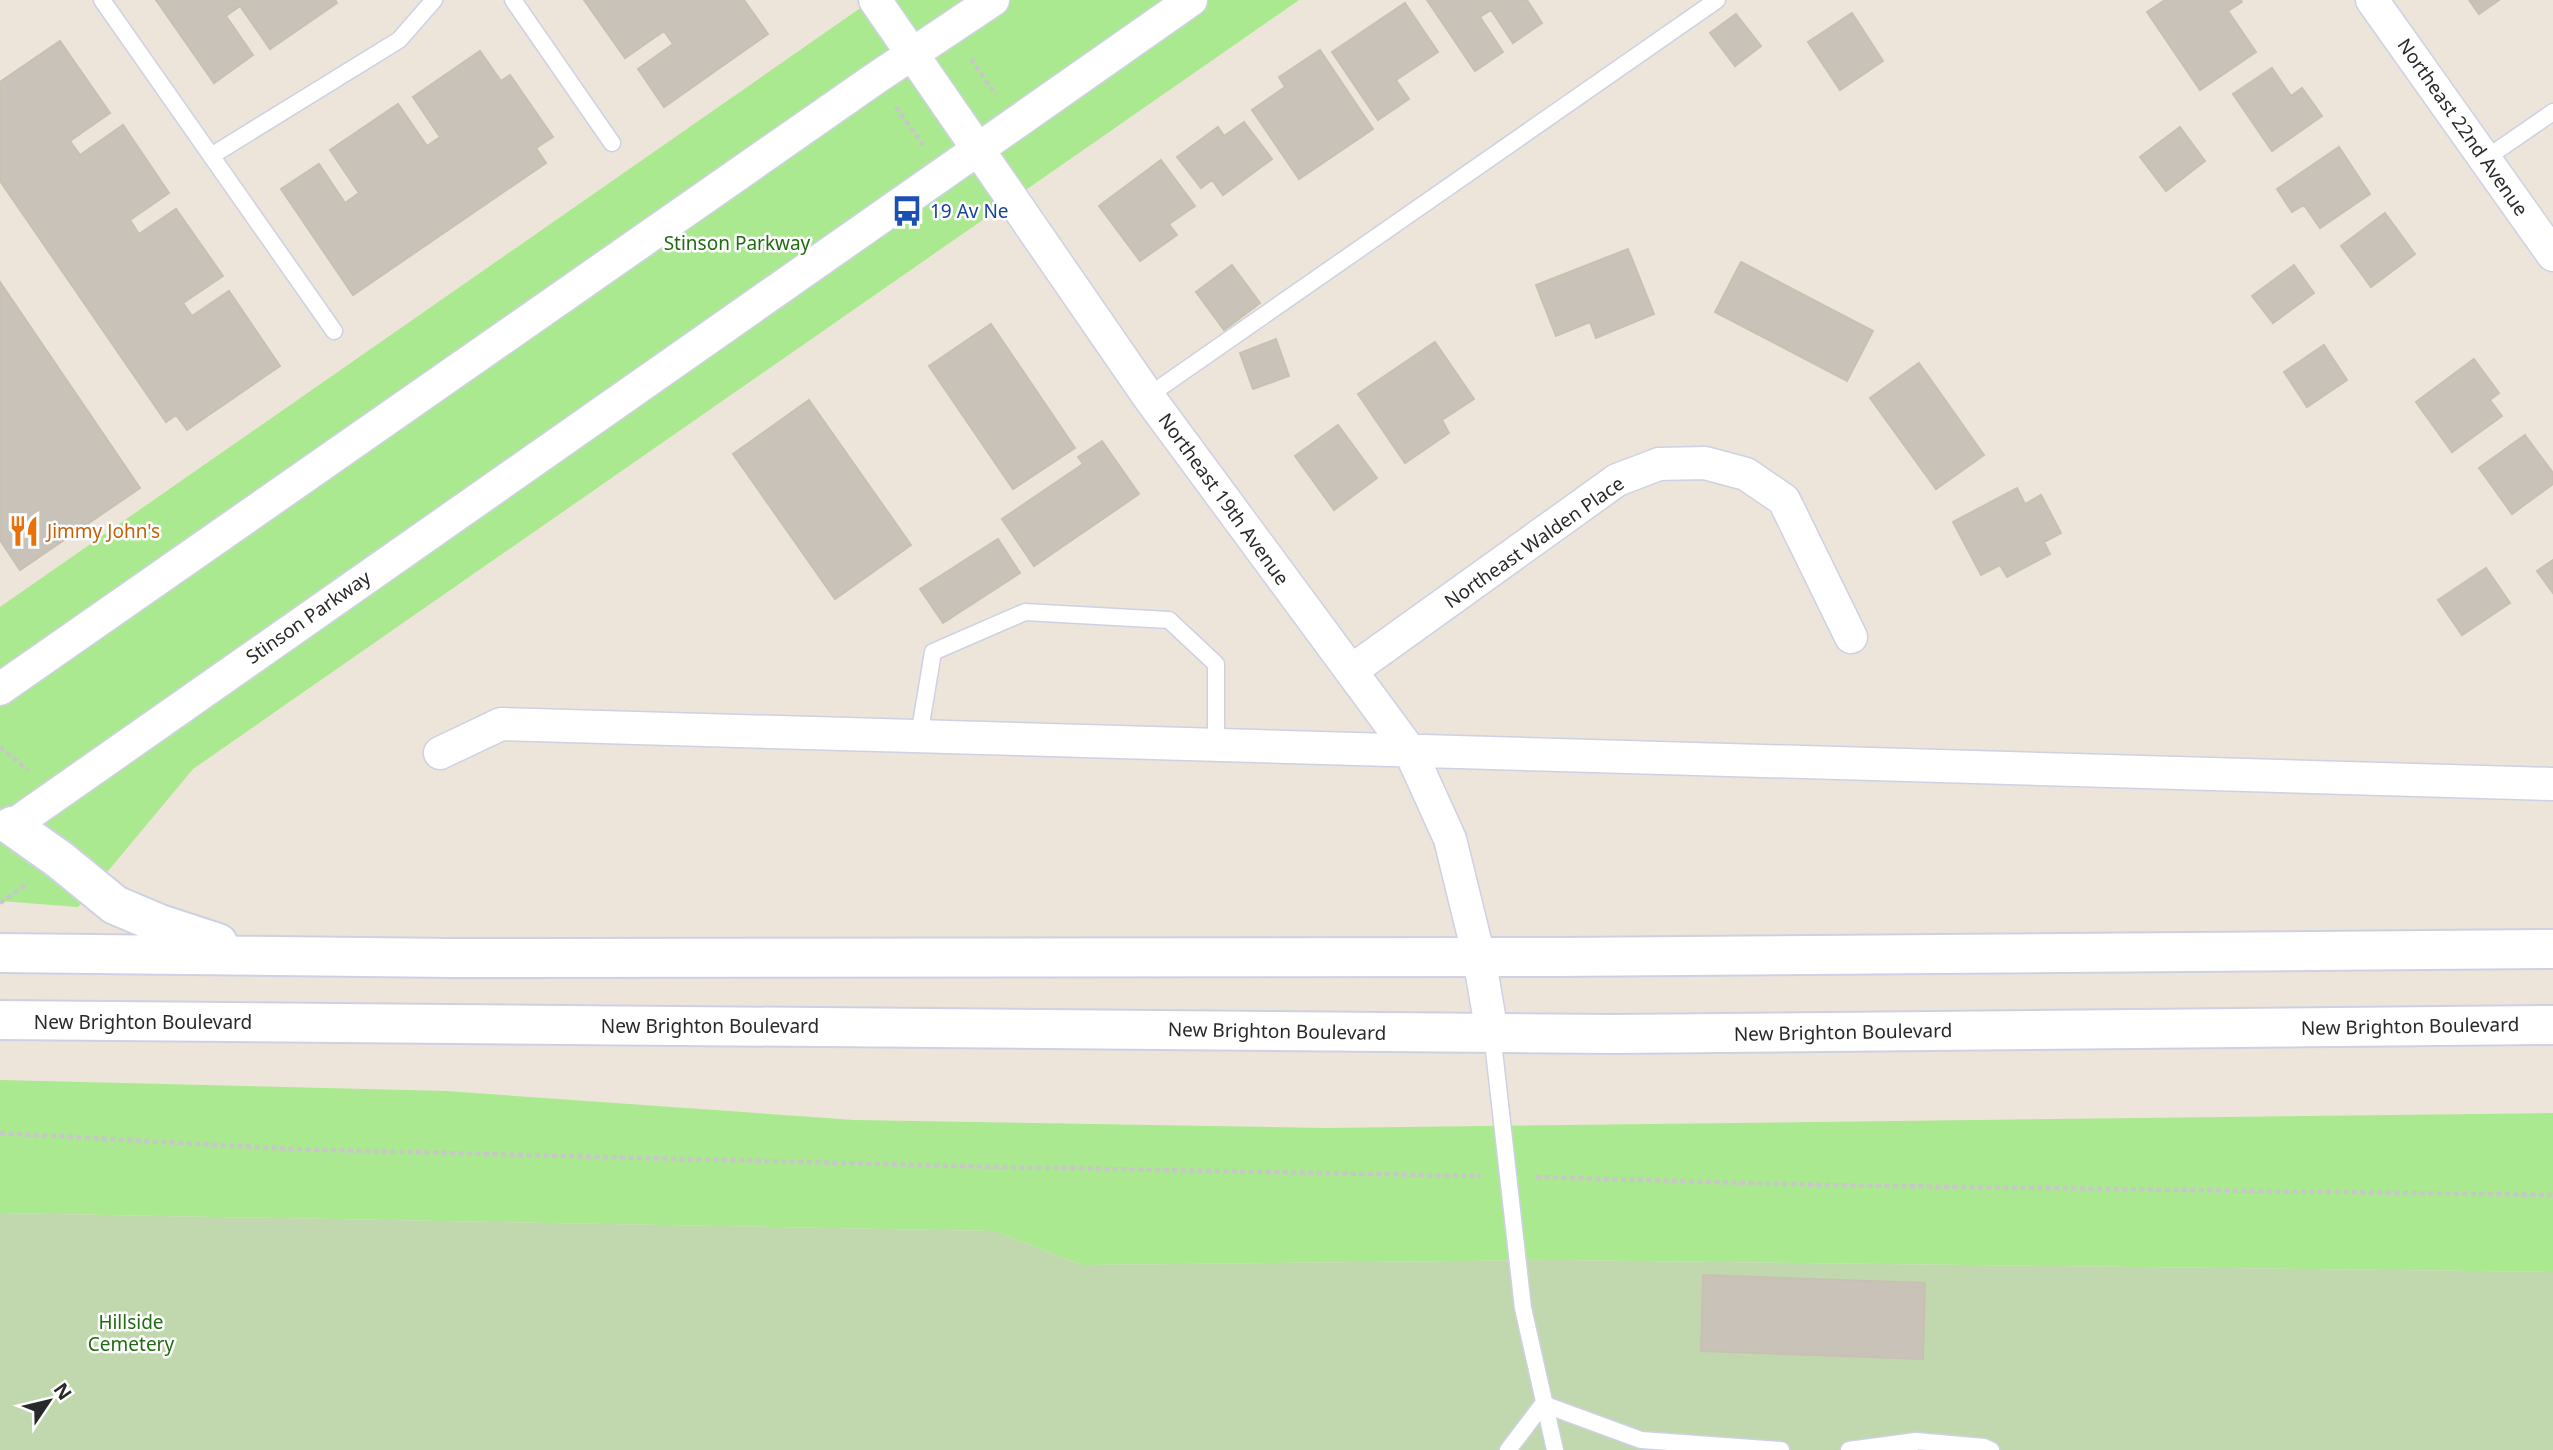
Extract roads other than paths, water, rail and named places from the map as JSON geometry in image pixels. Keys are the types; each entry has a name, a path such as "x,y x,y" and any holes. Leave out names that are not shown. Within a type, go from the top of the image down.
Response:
{"main road":[{"path":"12,825 115,905 160,924 254,955"},
{"path":"0,953 452,958 1479,957 2553,948"},
{"name":"New Brighton Boulevard","path":"0,1020 1625,1034 2553,1025"}],"street":[{"name":"Northeast 19th Avenue","path":"875,0 1148,396 1410,751 1450,839 1479,957 1492,1033"},
{"path":"0,689 993,0"},
{"name":"Stinson Parkway","path":"12,825 1191,0"},
{"name":"Northeast 22nd Avenue","path":"2372,0 2553,254"},
{"name":"Northeast Walden Place","path":"1351,671 1618,480 1659,464 1705,463 1746,474 1784,500 1851,637"},
{"path":"440,753 501,724 2553,784"}],"lane":[{"path":"102,0 334,331"},
{"path":"211,156 399,40 434,0"},
{"path":"513,0 612,143"},
{"path":"1148,396 1717,0"},
{"path":"2486,159 2553,112"},
{"path":"919,736 933,652 1025,612 1169,620 1216,664 1216,745"},
{"path":"1492,1033 1523,1308 1555,1450"},
{"path":"1508,1450 1543,1404"},
{"path":"1543,1404 1641,1440 1781,1450"},
{"path":"1849,1450 1910,1446 1986,1449"}],"place":[{"name":"19 Av Ne","path":"907,211"},
{"name":"Jimmy John's","path":"24,531"}],"park label":[{"name":"Hillside Cemetery","path":"131,1333"}]}
